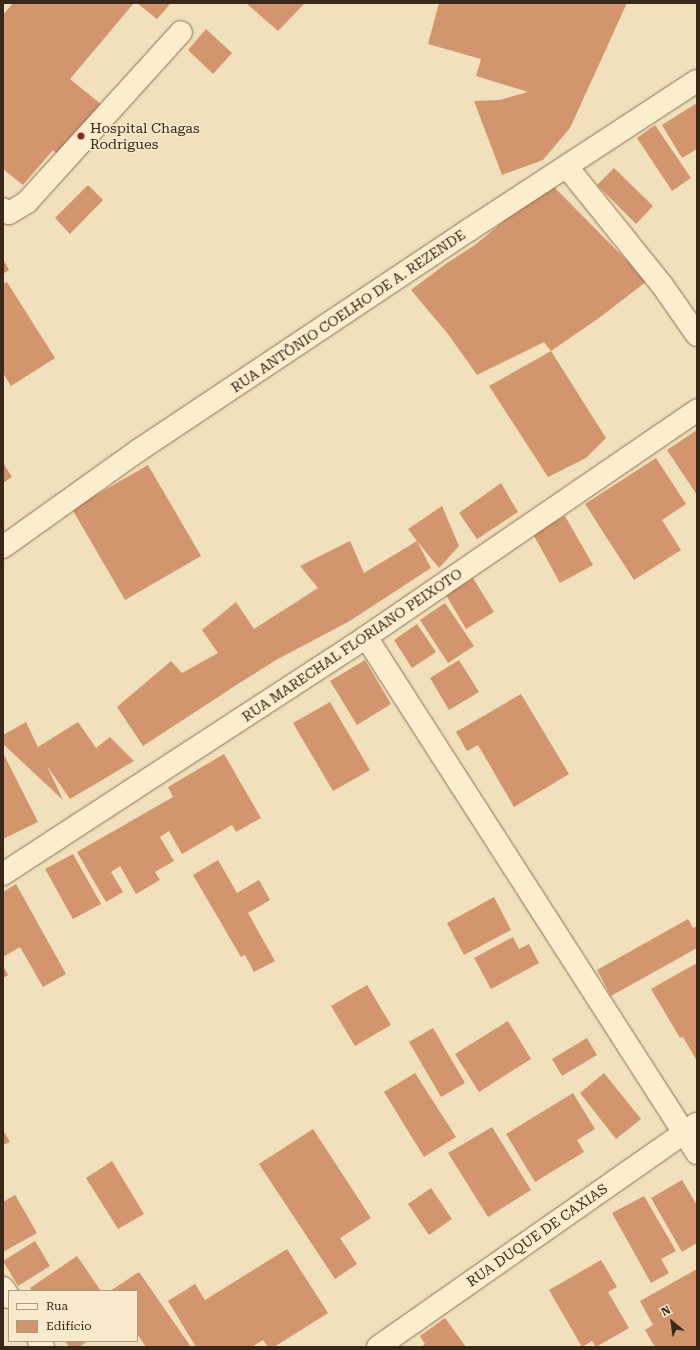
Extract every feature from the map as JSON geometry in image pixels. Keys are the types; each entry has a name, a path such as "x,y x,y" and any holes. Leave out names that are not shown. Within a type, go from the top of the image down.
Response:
{"street":[{"path":"3,208 9,213 27,202 181,32"},
{"name":"RUA ANTÔNIO COELHO DE A. REZENDE","path":"3,547 139,450 469,230 697,81"},
{"path":"567,167 662,286 697,335"},
{"name":"RUA MARECHAL FLORIANO PEIXOTO","path":"3,874 366,637 697,410"},
{"path":"366,637 690,1128 697,1153"},
{"name":"RUA DUQUE DE CAXIAS","path":"378,1347 690,1128"}],"building":[{"path":"13,3 134,3 70,79 102,105 59,156 53,150 23,185 3,169 3,15"},
{"path":"137,3 171,3 157,19"},
{"path":"246,3 305,3 278,31"},
{"path":"439,3 627,3 570,128 543,160 502,175 474,101 499,100 528,92 476,76 481,59 428,44"},
{"path":"206,29 232,53 213,74 188,50"},
{"path":"697,103 697,149 682,158 662,125"},
{"path":"655,125 691,178 672,191 637,138"},
{"path":"614,168 653,206 636,224 597,185"},
{"path":"88,185 103,200 70,234 55,218"},
{"path":"554,187 647,281 599,318 551,351 544,342 477,375 448,334 411,290 447,263 475,245 516,211"},
{"path":"3,259 9,270 3,274"},
{"path":"7,282 55,358 11,386 3,373 3,284"},
{"path":"551,351 606,438 586,458 548,477 489,386"},
{"path":"697,430 697,495 667,450"},
{"path":"656,458 686,504 662,520 681,550 634,580 585,504"},
{"path":"3,463 12,477 3,483"},
{"path":"148,465 201,556 125,600 72,509"},
{"path":"501,483 518,512 477,539 459,513"},
{"path":"442,506 459,546 439,568 408,529"},
{"path":"565,516 593,565 560,583 533,534"},
{"path":"350,541 364,573 417,541 431,568 348,622 276,660 143,746 117,707 171,661 182,673 218,653 202,630 236,602 254,629 318,588 300,566"},
{"path":"473,578 494,612 466,629 446,595"},
{"path":"445,603 474,646 448,663 420,620"},
{"path":"417,624 436,652 412,668 394,640"},
{"path":"365,660 391,704 357,725 330,681"},
{"path":"459,660 479,692 449,710 430,678"},
{"path":"521,694 569,774 514,807 478,745 467,751 456,732"},
{"path":"330,702 370,770 333,791 293,723"},
{"path":"26,722 38,747 78,722 96,748 110,737 134,761 70,799 47,766 63,800 3,744 3,735"},
{"path":"3,753 38,822 3,839"},
{"path":"224,754 261,818 236,832 232,825 182,854 169,831 160,837 174,861 155,872 160,880 136,894 120,866 111,872 123,892 106,902 77,852 173,797 168,787"},
{"path":"73,854 101,904 73,919 45,869"},
{"path":"218,860 237,893 259,880 270,900 248,913 275,961 254,972 245,955 241,957 193,875"},
{"path":"16,884 66,974 43,987 20,947 3,957 3,892"},
{"path":"494,897 511,930 464,955 447,923"},
{"path":"688,919 693,928 697,926 697,948 611,996 597,970"},
{"path":"513,937 519,949 529,944 539,963 491,989 474,958"},
{"path":"697,963 697,1061 683,1037 680,1038 651,989"},
{"path":"3,966 8,975 3,978"},
{"path":"367,985 391,1025 355,1046 331,1006"},
{"path":"508,1021 531,1059 479,1092 455,1054"},
{"path":"433,1028 465,1083 441,1097 409,1042"},
{"path":"587,1038 597,1055 562,1076 552,1059"},
{"path":"415,1073 456,1137 424,1157 384,1092"},
{"path":"604,1073 641,1119 616,1139 580,1093"},
{"path":"573,1093 595,1129 577,1140 584,1152 535,1182 506,1134"},
{"path":"492,1127 531,1190 488,1217 448,1153"},
{"path":"313,1129 371,1218 340,1238 357,1264 335,1279 259,1164"},
{"path":"3,1130 10,1142 3,1145"},
{"path":"112,1161 144,1214 118,1229 86,1178"},
{"path":"682,1180 697,1205 697,1243 682,1252 651,1198"},
{"path":"431,1188 452,1219 429,1235 408,1204"},
{"path":"15,1195 37,1233 3,1252 3,1202"},
{"path":"644,1196 676,1251 661,1259 669,1273 651,1283 612,1213"},
{"path":"35,1241 50,1266 18,1286 3,1261"},
{"path":"287,1249 328,1313 274,1347 268,1347 263,1340 252,1347 196,1347 168,1301 195,1284 205,1300"},
{"path":"77,1256 100,1290 31,1290 30,1288"},
{"path":"601,1260 617,1287 608,1292 629,1328 596,1347 592,1341 582,1347 549,1290"},
{"path":"695,1270 697,1271 697,1347 655,1347 645,1330 653,1325 640,1301"},
{"path":"139,1272 191,1347 146,1347 138,1335 138,1290 112,1290"},
{"path":"445,1318 466,1347 421,1347 425,1344 420,1336"},
{"path":"66,1342 86,1342 79,1347 69,1347"}],"place":[{"name":"Hospital Chagas Rodrigues","path":"81,136"}]}
